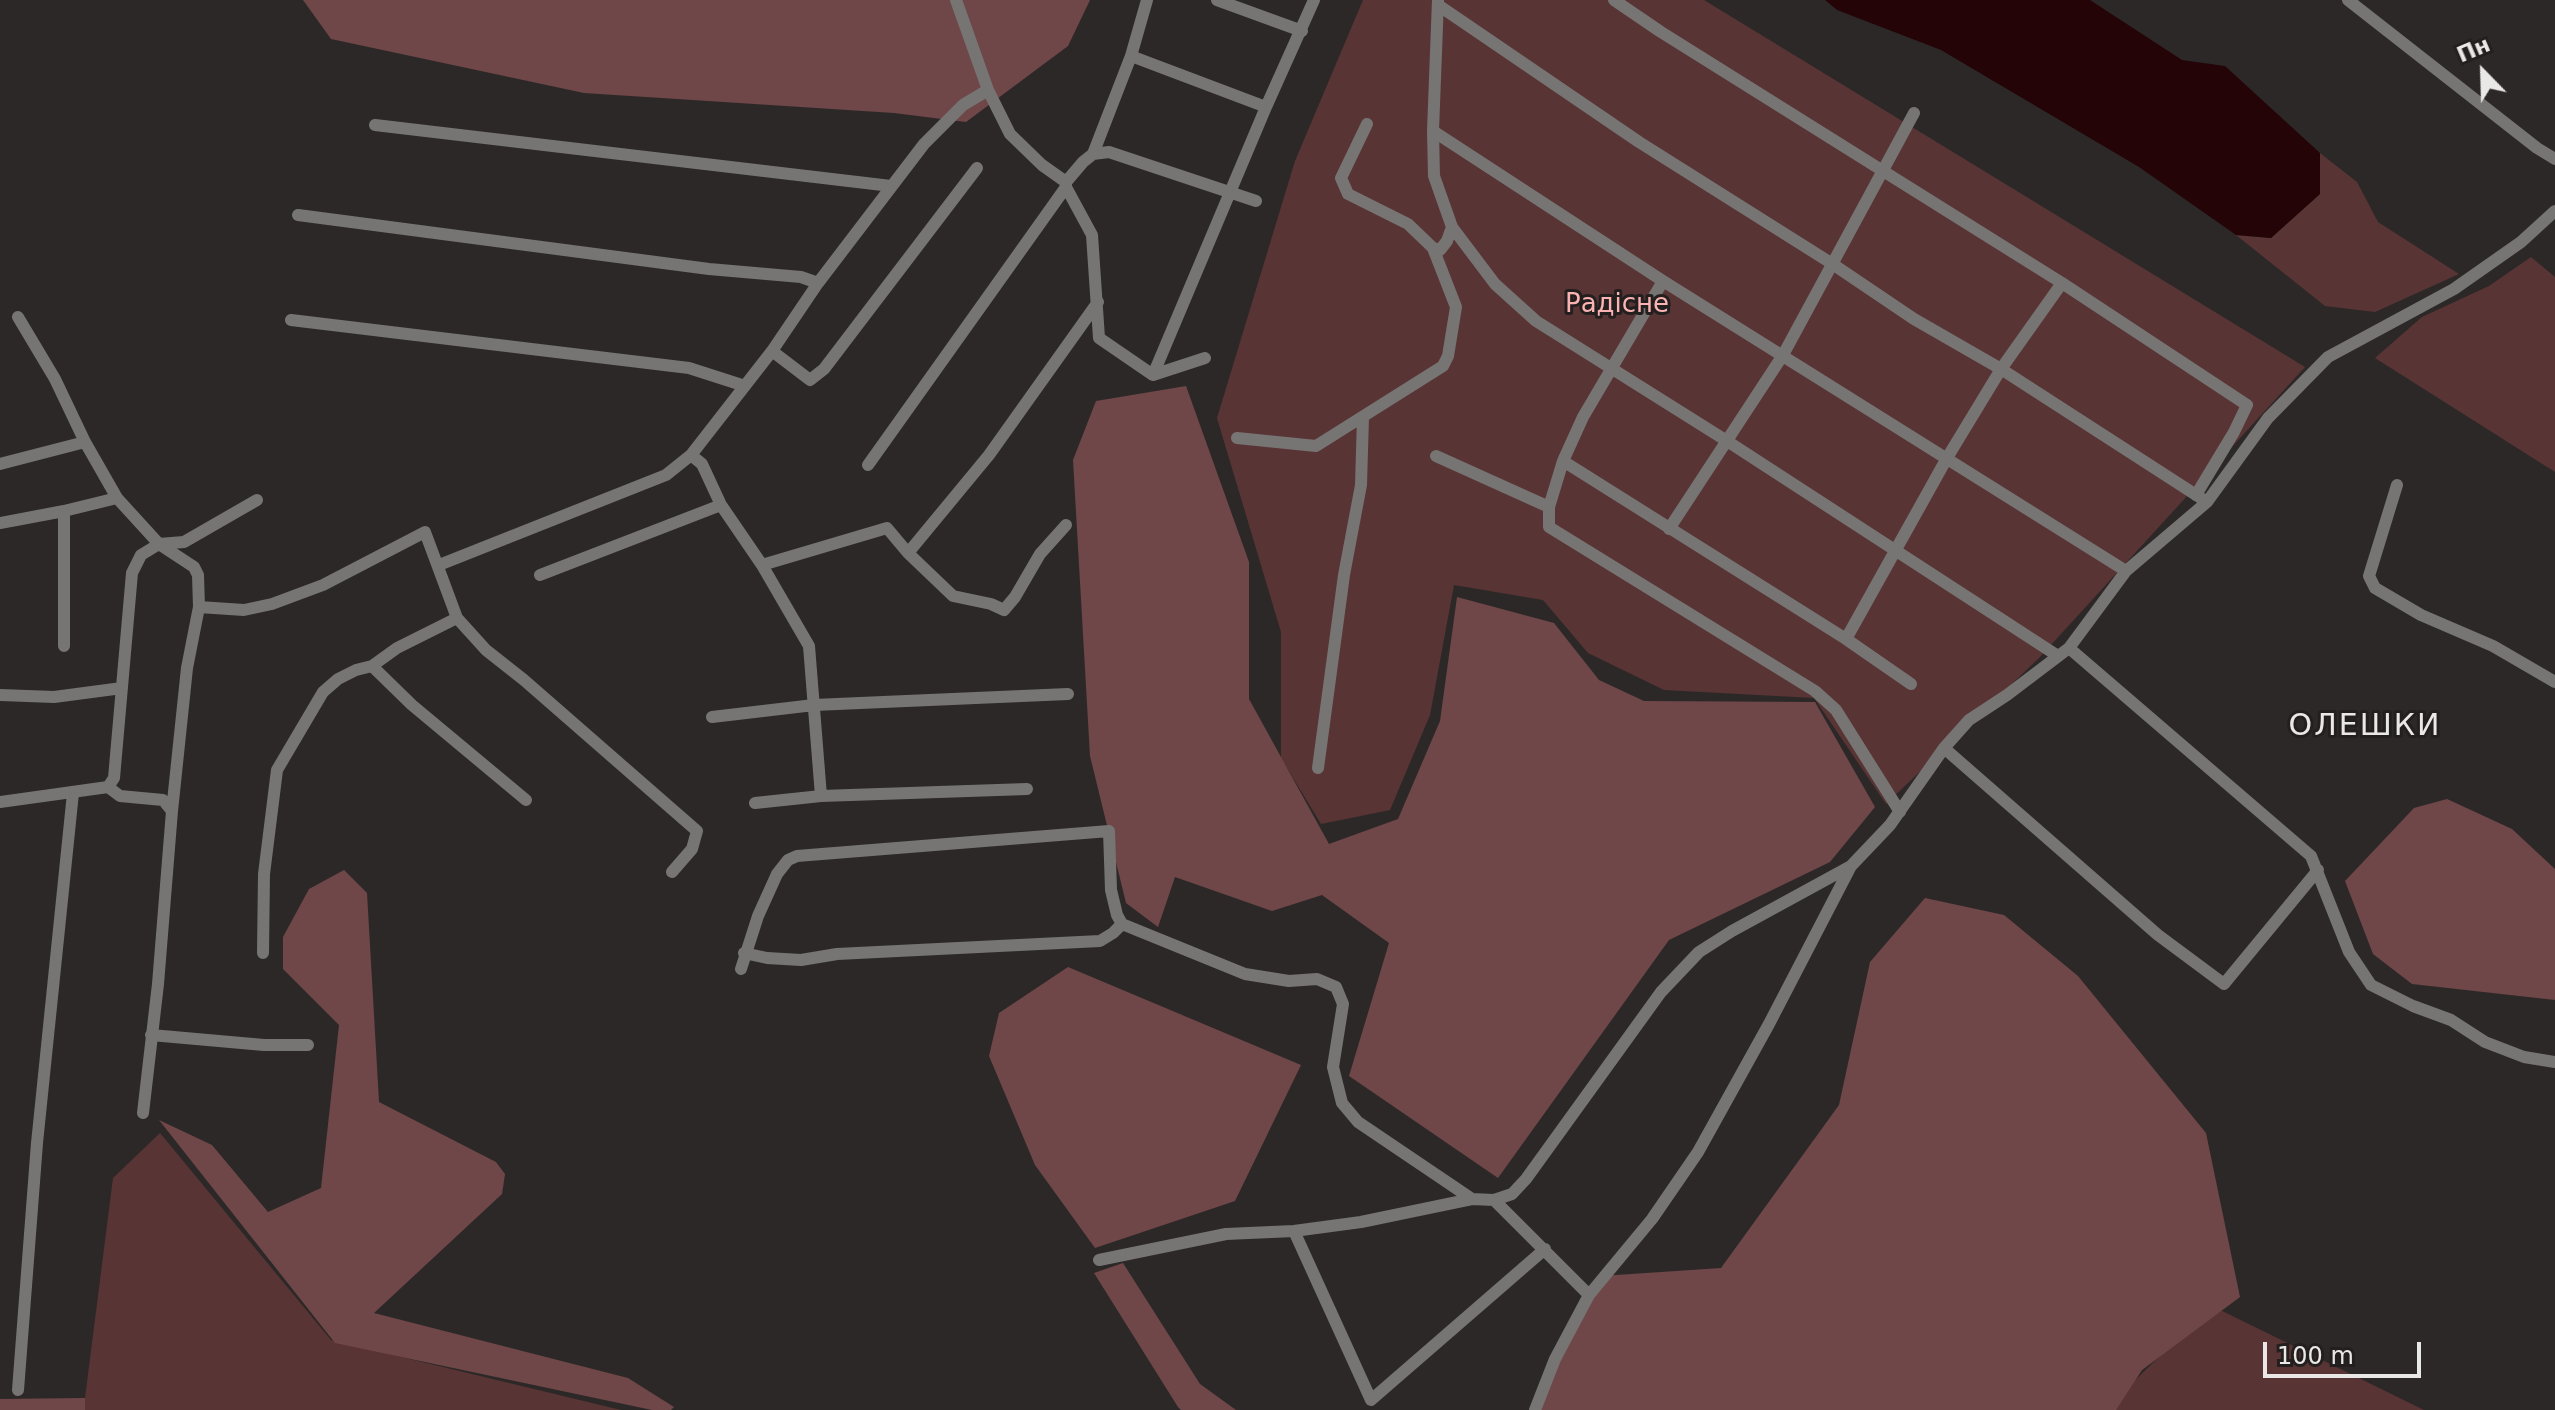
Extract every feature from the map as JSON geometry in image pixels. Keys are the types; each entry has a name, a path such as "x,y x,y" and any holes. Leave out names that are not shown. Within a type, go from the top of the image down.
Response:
{"street":[{"path":"956,0 988,90 1010,134 1066,184 1092,235 1099,338 1153,375"},
{"path":"868,465 1066,184 1093,154 1131,56 1147,0"},
{"path":"1217,0 1302,31"},
{"path":"1153,375 1314,0"},
{"path":"1614,0 2062,283 2247,405 2202,498"},
{"path":"2348,0 2555,159"},
{"path":"1438,2 1434,176 1452,227 1495,284 1536,321 2058,656"},
{"path":"1438,2 1639,142 1914,319 2001,369 2202,498"},
{"path":"1131,56 1266,107"},
{"path":"439,565 666,475 691,455 933,134 963,105 988,90"},
{"path":"1669,529 1783,355 1914,113"},
{"path":"1237,438 1316,446 1443,366 1448,356 1456,307 1433,248 1408,224 1348,194 1343,187 1341,178 1367,124"},
{"path":"375,125 891,186"},
{"path":"1433,131 1663,281 2126,571"},
{"path":"1093,154 1109,152 1256,201"},
{"path":"772,351 810,380 824,369 977,168"},
{"path":"1535,1410 1555,1359 1589,1295 1652,1219 1698,1152 1851,866 1900,812 1944,748 1969,720 2069,648 2126,571 2202,498 2268,418 2328,357 2454,289 2521,242 2555,211"},
{"path":"298,215 709,269 801,277 818,283"},
{"path":"1433,248 1440,250 1452,227"},
{"path":"1663,281 1583,417 1563,461 1549,507 1549,527 1815,691 1836,710 1900,812"},
{"path":"1846,639 1947,458 2001,369 2062,283"},
{"path":"908,553 989,455 1098,302"},
{"path":"18,317 55,379 85,442 117,498 159,544 194,567 198,575 199,607 187,668 143,1113"},
{"path":"291,320 689,368 745,386"},
{"path":"1153,375 1205,358"},
{"path":"1318,768 1344,575 1361,485 1363,417"},
{"path":"0,464 85,442"},
{"path":"691,455 702,464 721,505 762,565 809,646 821,796"},
{"path":"1436,456 1549,507"},
{"path":"1563,461 1846,639 1911,684"},
{"path":"2397,485 2369,576 2375,588 2421,615 2493,646 2555,682"},
{"path":"0,523 117,498"},
{"path":"0,802 108,787 114,778 132,573 141,555 159,544 184,542 257,500"},
{"path":"540,575 721,505"},
{"path":"64,511 64,646"},
{"path":"762,565 887,528 953,596 1004,610 1040,554 1066,525"},
{"path":"199,607 244,610 272,604 323,585 425,532 457,618 486,650 697,831 692,849 672,872"},
{"path":"263,953 264,874 277,770 323,692 338,679 372,666 397,648 457,618"},
{"path":"2069,648 2311,856 2349,952 2371,985 2413,1006 2451,1020 2485,1042 2524,1057 2555,1062"},
{"path":"372,666 412,705 526,800"},
{"path":"0,695 54,697 122,688"},
{"path":"712,717 814,705 1068,694"},
{"path":"1944,748 2158,935 2224,984 2318,870"},
{"path":"108,787 120,796 163,800 172,811"},
{"path":"755,803 821,796 1027,789"},
{"path":"18,1390 37,1143 73,793"},
{"path":"741,969 758,916 777,874 788,860 797,856 1109,831 1111,890 1122,924 1245,974 1289,981 1317,979 1336,987 1343,1004 1333,1067 1342,1103 1358,1122 1472,1199"},
{"path":"1099,1260 1226,1234 1294,1231 1361,1222 1472,1199 1494,1200 1512,1194 1661,992 1699,952 1851,866"},
{"path":"744,953 801,960 837,954 1100,941 1122,924"},
{"path":"151,1035 264,1045 308,1045"},
{"path":"1494,1200 1589,1295"},
{"path":"1294,1231 1371,1400 1545,1249"}],"green space":[{"name":"Радісне","path":"1363,0 1704,0 2305,367 2039,658 1886,804 1814,698 1664,690 1588,653 1543,600 1454,585 1430,715 1390,810 1321,824 1281,758 1281,632 1217,418 1295,161"},
{"path":"2320,153 2357,182 2378,222 2459,274 2375,312 2325,306 2236,235 2271,238 2320,194"},
{"path":"2531,257 2555,277 2555,472 2375,358 2422,317 2489,286"},
{"path":"160,1133 331,1340 621,1410 85,1410 113,1178"},
{"path":"2212,1306 2424,1410 2104,1410"}],"shaded area":[{"path":"303,0 1090,0 1068,46 966,122 894,113 584,93 331,39"},
{"path":"1825,0 2090,0 2182,60 2225,66 2320,153 2320,194 2271,238 2236,235 2139,167 1941,50 1837,10"},
{"path":"1186,386 1249,562 1249,699 1329,844 1398,819 1440,721 1457,597 1554,623 1599,680 1644,701 1815,702 1875,807 1830,862 1669,940 1498,1178 1349,1076 1389,943 1322,895 1272,911 1175,877 1158,927 1126,903 1090,756 1073,460 1096,401"},
{"path":"2447,799 2512,829 2555,869 2555,1000 2412,984 2373,954 2345,881 2414,808"},
{"path":"344,870 367,893 379,1102 496,1162 505,1174 502,1194 374,1313 628,1378 674,1407 671,1410 652,1410 335,1343 159,1120 212,1145 268,1212 321,1188 339,1025 283,969 283,937 309,889"},
{"path":"1925,898 2004,915 2078,976 2206,1133 2240,1297 2142,1370 2116,1410 1535,1410 1601,1276 1721,1268 1839,1105 1870,962"},
{"path":"1068,967 1301,1065 1235,1201 1095,1248 1035,1165 989,1056 999,1013"},
{"path":"1123,1263 1200,1384 1236,1410 1181,1410 1178,1407 1094,1273"},
{"path":"85,1398 85,1410 0,1410 0,1399"}],"district":[{"name":"ОЛЕШКИ","path":"2365,727"}]}
